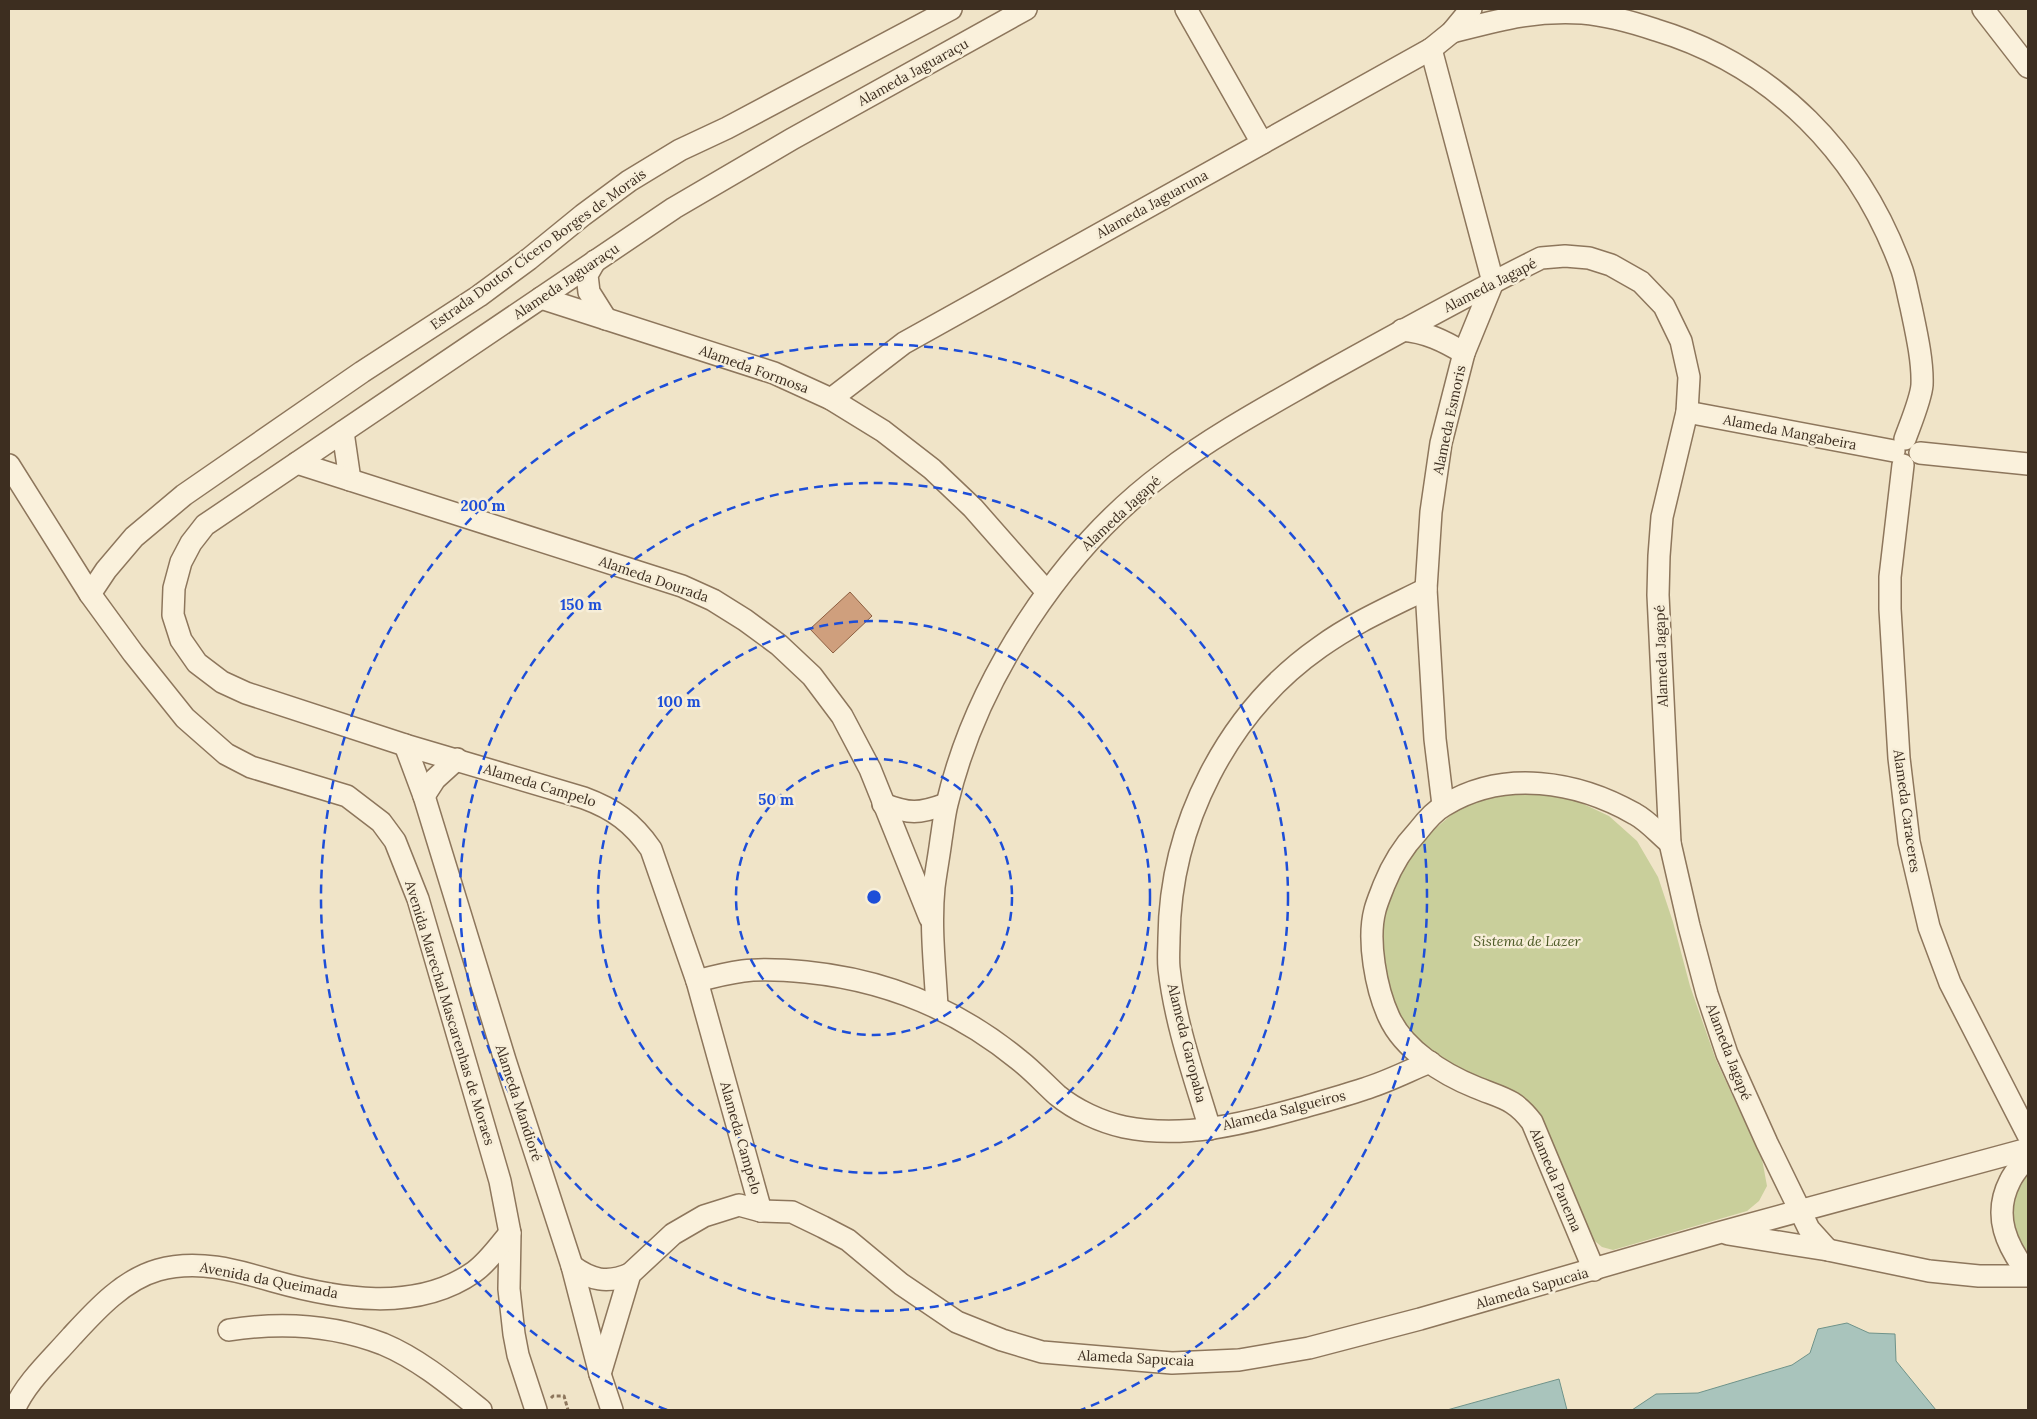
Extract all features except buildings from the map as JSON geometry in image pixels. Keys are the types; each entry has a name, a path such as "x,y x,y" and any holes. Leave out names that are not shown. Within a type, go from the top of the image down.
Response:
{"street":[{"name":"Estrada Doutor Cícero Borges de Morais","path":"90,594 134,538 184,495 354,377 479,296 529,260 583,215 629,181 680,150 727,128 950,9"},
{"name":"Alameda Jaguaraçu","path":"173,615 174,588 180,562 191,542 205,525 594,261 699,193 1026,9"},
{"path":"1186,9 1262,143"},
{"name":"Alameda Jaguaruna","path":"831,399 904,343 1430,49 1452,32 1471,9"},
{"path":"1983,9 2026,60"},
{"name":"Alameda Caraceres","path":"1452,32 1541,10 1584,13 1625,20 1684,38 1738,64 1782,96 1819,130 1852,171 1880,217 1903,272 1917,333 1922,386 1906,452 1892,558 1890,601 1899,758 1909,842 1930,926 1950,983 2028,1135"},
{"path":"1430,49 1494,282"},
{"name":"Alameda Jagapé","path":"938,1007 933,926 934,889 946,804 968,736 989,689 1047,592 1074,559 1118,512 1163,474 1223,432 1402,330 1542,258 1565,256 1589,258 1610,265 1641,282 1664,306 1681,341 1690,377 1687,412 1662,517 1659,556 1658,595 1670,843 1707,994 1727,1054 1767,1143 1809,1229 1828,1250"},
{"path":"594,261 587,275 589,292 606,319"},
{"name":"Alameda Esmoris","path":"1443,805 1435,739 1426,588 1431,512 1440,443 1464,353 1494,282"},
{"name":"Alameda Formosa","path":"541,298 774,373 831,399 884,431 932,469 973,508 1047,592"},
{"path":"1402,330 1418,331 1432,335 1464,353"},
{"name":"Alameda Mangabeira","path":"1687,412 1906,452 2028,464"},
{"path":"342,432 350,480"},
{"name":"Alameda Dourada","path":"296,463 682,586 713,600 745,620 779,645 812,676 842,716 870,769 882,804 933,926"},
{"name":"Avenida Marechal Mascarenhas de Moraes","path":"9,465 90,594 133,653 185,718 226,754 251,767 347,796 381,822 395,841 418,899 500,1181 510,1233 509,1289 514,1334 528,1407"},
{"name":"Alameda Garopaba","path":"1210,1129 1176,1011 1169,967 1169,914 1177,862 1191,815 1214,765 1236,732 1280,679 1319,647 1354,624 1426,588"},
{"name":"Alameda Campelo","path":"173,615 181,640 197,663 222,682 246,693 405,745 457,759 603,805 625,819 639,832 651,849 697,981 761,1211"},
{"name":"Alameda Mandioré","path":"405,745 424,796 504,1060 572,1266 600,1374 612,1410"},
{"path":"424,796 435,779 457,759"},
{"name":"Alameda Panema","path":"1594,1270 1532,1122 1523,1110 1515,1103 1474,1086 1430,1062 1416,1052 1400,1035 1389,1017 1377,981 1372,948 1374,911 1389,871 1405,845 1443,805 1476,789 1507,783 1539,783 1568,787 1599,797 1637,815 1670,843"},
{"path":"882,804 913,813 926,812 946,804"},
{"name":"Alameda Salgueiros","path":"697,981 744,971 786,970 830,974 880,985 938,1007 985,1034 1020,1060 1058,1096 1095,1117 1124,1127 1156,1131 1210,1129 1251,1122 1366,1089 1430,1062"},
{"name":"Alameda Sapucaia","path":"630,1274 673,1234 704,1216 739,1205 761,1211 792,1212 848,1240 901,1284 957,1322 1002,1340 1042,1352 1172,1362 1239,1360 1310,1348 1420,1319 1718,1233 2028,1150"},
{"path":"2028,1156 2010,1180 2004,1193 2001,1215 2013,1254 2028,1275"},
{"name":"Avenida da Queimada","path":"14,1410 34,1379 94,1312 128,1284 156,1270 181,1265 197,1265 256,1276 306,1290 352,1296 407,1298 431,1293 458,1282 486,1262 510,1233"},
{"path":"1718,1233 1767,1239 1929,1271 1979,1276 2028,1275"},
{"path":"572,1266 587,1276 601,1279 619,1279 630,1274"},
{"path":"600,1374 630,1274"},
{"path":"229,1330 258,1325 307,1327 347,1333 384,1345 410,1358 452,1386 481,1410"}],"green space":[{"name":"Sistema de Lazer","path":"1501,792 1542,792 1575,800 1609,816 1637,841 1658,877 1673,922 1690,986 1716,1060 1762,1159 1767,1186 1759,1201 1747,1211 1613,1250 1602,1247 1590,1237 1535,1110 1437,1057 1403,1024 1386,989 1379,949 1383,912 1398,871 1428,835 1465,803"},
{"path":"2028,1174 2028,1251 2019,1245 2010,1215 2017,1182"}],"water":[{"path":"1847,1323 1869,1333 1895,1334 1896,1361 1936,1410 1632,1410 1656,1394 1698,1393 1792,1365 1810,1353 1818,1329"},
{"path":"1559,1379 1567,1410 1447,1410"}]}
